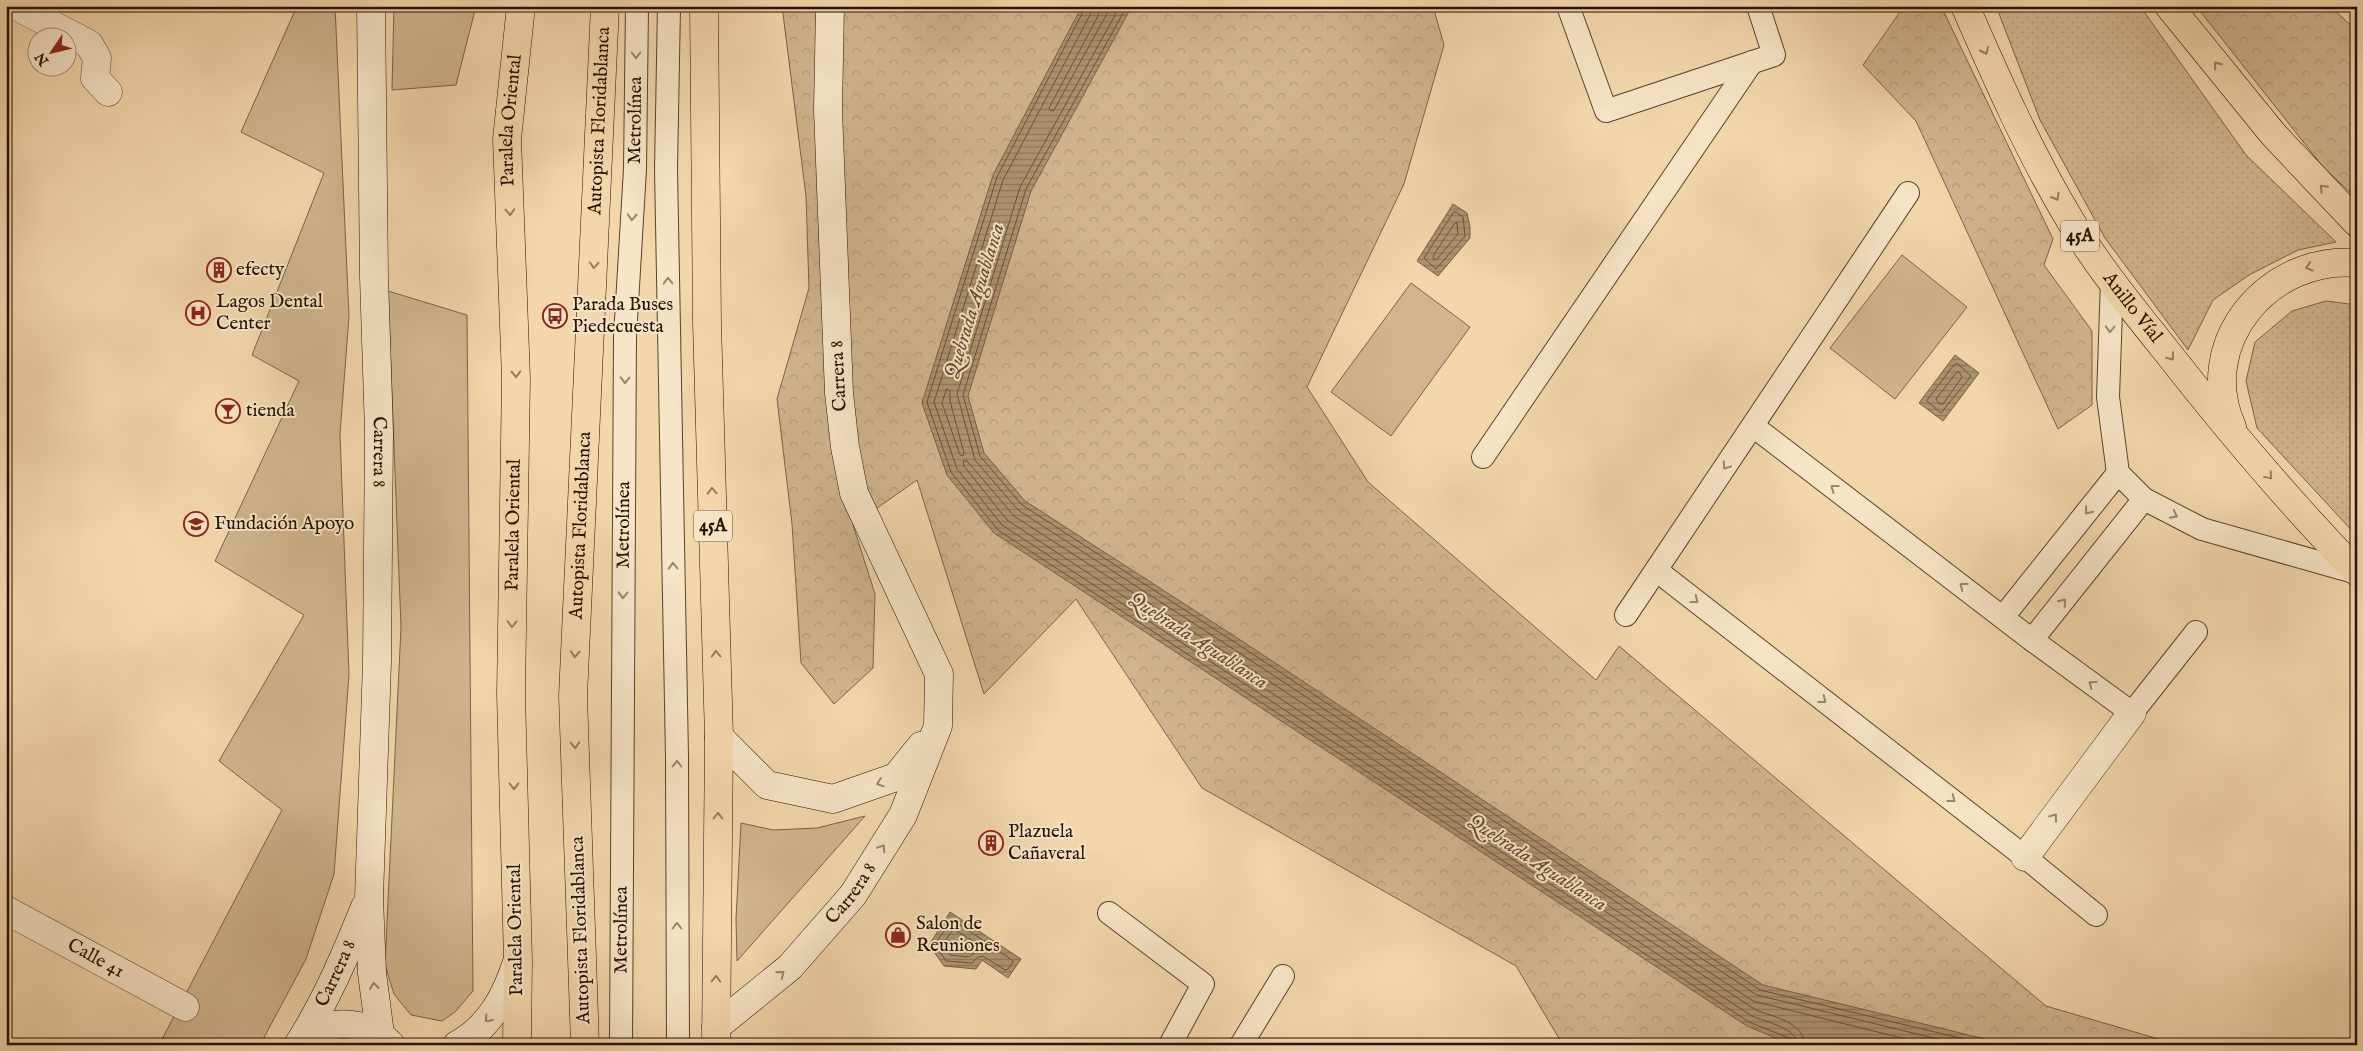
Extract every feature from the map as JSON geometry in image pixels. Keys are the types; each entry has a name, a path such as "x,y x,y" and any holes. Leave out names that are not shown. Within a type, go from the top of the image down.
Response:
{"highway":[{"name":"Paralela Oriental","path":"517,1045 518,960 511,694 516,378 507,139 521,6"},
{"name":"Autopista Floridablanca","path":"585,1045 573,696 605,6"},
{"name":"45A","path":"704,6 707,323 719,737 716,1036"},
{"name":"Anillo Víal","path":"1965,6 2045,178 2071,222 2112,281 2276,486 2357,573"},
{"path":"2169,6 2273,134 2357,223"},
{"path":"2238,439 2228,414 2223,387 2227,352 2240,319 2263,292 2293,272 2327,263 2357,263"}],"main road":[{"path":"16,6 89,44 98,58 95,78 108,92"},
{"name":"Carrera 8","path":"371,6 374,277 379,432 377,662 369,898 372,973 386,1040"},
{"name":"Carrera 8","path":"716,1036 790,967 853,895 903,815 938,726 939,674 854,492 845,447 839,393 828,110 830,6"},
{"path":"2025,856 2132,713"},
{"path":"719,737 767,785 833,800 896,777 938,726"},
{"name":"Carrera 8","path":"299,1045 315,1019 338,973 369,898"},
{"name":"Calle 41","path":"6,910 185,1007"},
{"path":"457,1045 488,1019 507,992 518,960"},
{"path":"299,1045 310,1035 326,1027 344,1023 362,1026 386,1040"}],"lane":[{"name":"Metrolínea","path":"621,1045 625,338 636,168 637,6"},
{"name":"Metrolínea","path":"669,6 666,169 677,757 678,1045"},
{"path":"1568,6 1606,111 1774,55 1758,6"},
{"path":"1483,458 1752,62"},
{"path":"1626,615 1908,192"},
{"path":"2112,281 2108,397 2118,474 2144,499 2202,529 2357,573"},
{"path":"1753,426 2032,640 2132,713 2196,632"},
{"path":"2003,617 2118,474"},
{"path":"2032,640 2144,499"},
{"path":"1656,570 2025,856 2096,915"},
{"path":"1109,913 1203,984 1170,1045"},
{"path":"1241,1045 1283,976"}],"green space":[{"path":"297,6 335,6 349,316 340,434 349,675 334,874 306,959 260,1045 159,1045 282,810 219,761 304,615 215,561 299,381 252,355 324,173 241,132"},
{"path":"394,6 476,6 456,85 392,90"},
{"path":"782,6 1433,6 1444,45 1404,184 1307,387 1368,482 1596,680 1619,646 2046,1006 2179,1045 1563,1045 1516,966 1202,788 1076,599 984,694 917,480 853,525 875,594 873,668 834,704 801,663 792,524 777,399 809,288 806,196"},
{"path":"1904,6 1941,6 2053,239 2044,265 2092,331 2092,405 2058,429 1916,121 1863,65"},
{"path":"1996,6 2140,6 2246,155 2336,242 2298,250 2249,275 2213,300 2188,350 2105,238 2040,120"},
{"path":"2196,6 2330,6 2357,31 2357,199 2323,167"},
{"path":"1902,255 1967,307 1895,399 1830,348"},
{"path":"1411,283 1470,327 1391,436 1331,392"},
{"path":"388,291 467,315 473,991 455,1012 442,1021 411,1015 394,994 385,965 401,627"},
{"path":"2326,301 2357,305 2357,536 2257,428 2246,381 2255,342 2292,311"},
{"path":"865,816 737,961 736,919 741,823 773,830 817,828"}],"water":[{"name":"Quebrada Aguablanca","path":"1082,6 1132,6 1031,191 968,396 984,453 1025,501 1245,643 1763,985 2010,1045 1792,1045 1747,1026 994,533 947,475 922,403 993,175"},
{"path":"1453,204 1467,213 1470,238 1438,276 1417,261"},
{"path":"1955,355 1979,373 1943,421 1919,403"},
{"path":"950,912 1021,959 1008,978 982,960 976,969 944,966 929,945"}],"place":[{"name":"efecty","path":"219,270"},
{"name":"Lagos Dental Center","path":"198,313"},
{"name":"Parada Buses Piedecuesta","path":"555,316"},
{"name":"tienda","path":"228,411"},
{"name":"Fundación Apoyo","path":"196,524"},
{"name":"Plazuela Cañaveral","path":"991,843"},
{"name":"Salon de Reuniones","path":"898,935"}]}
